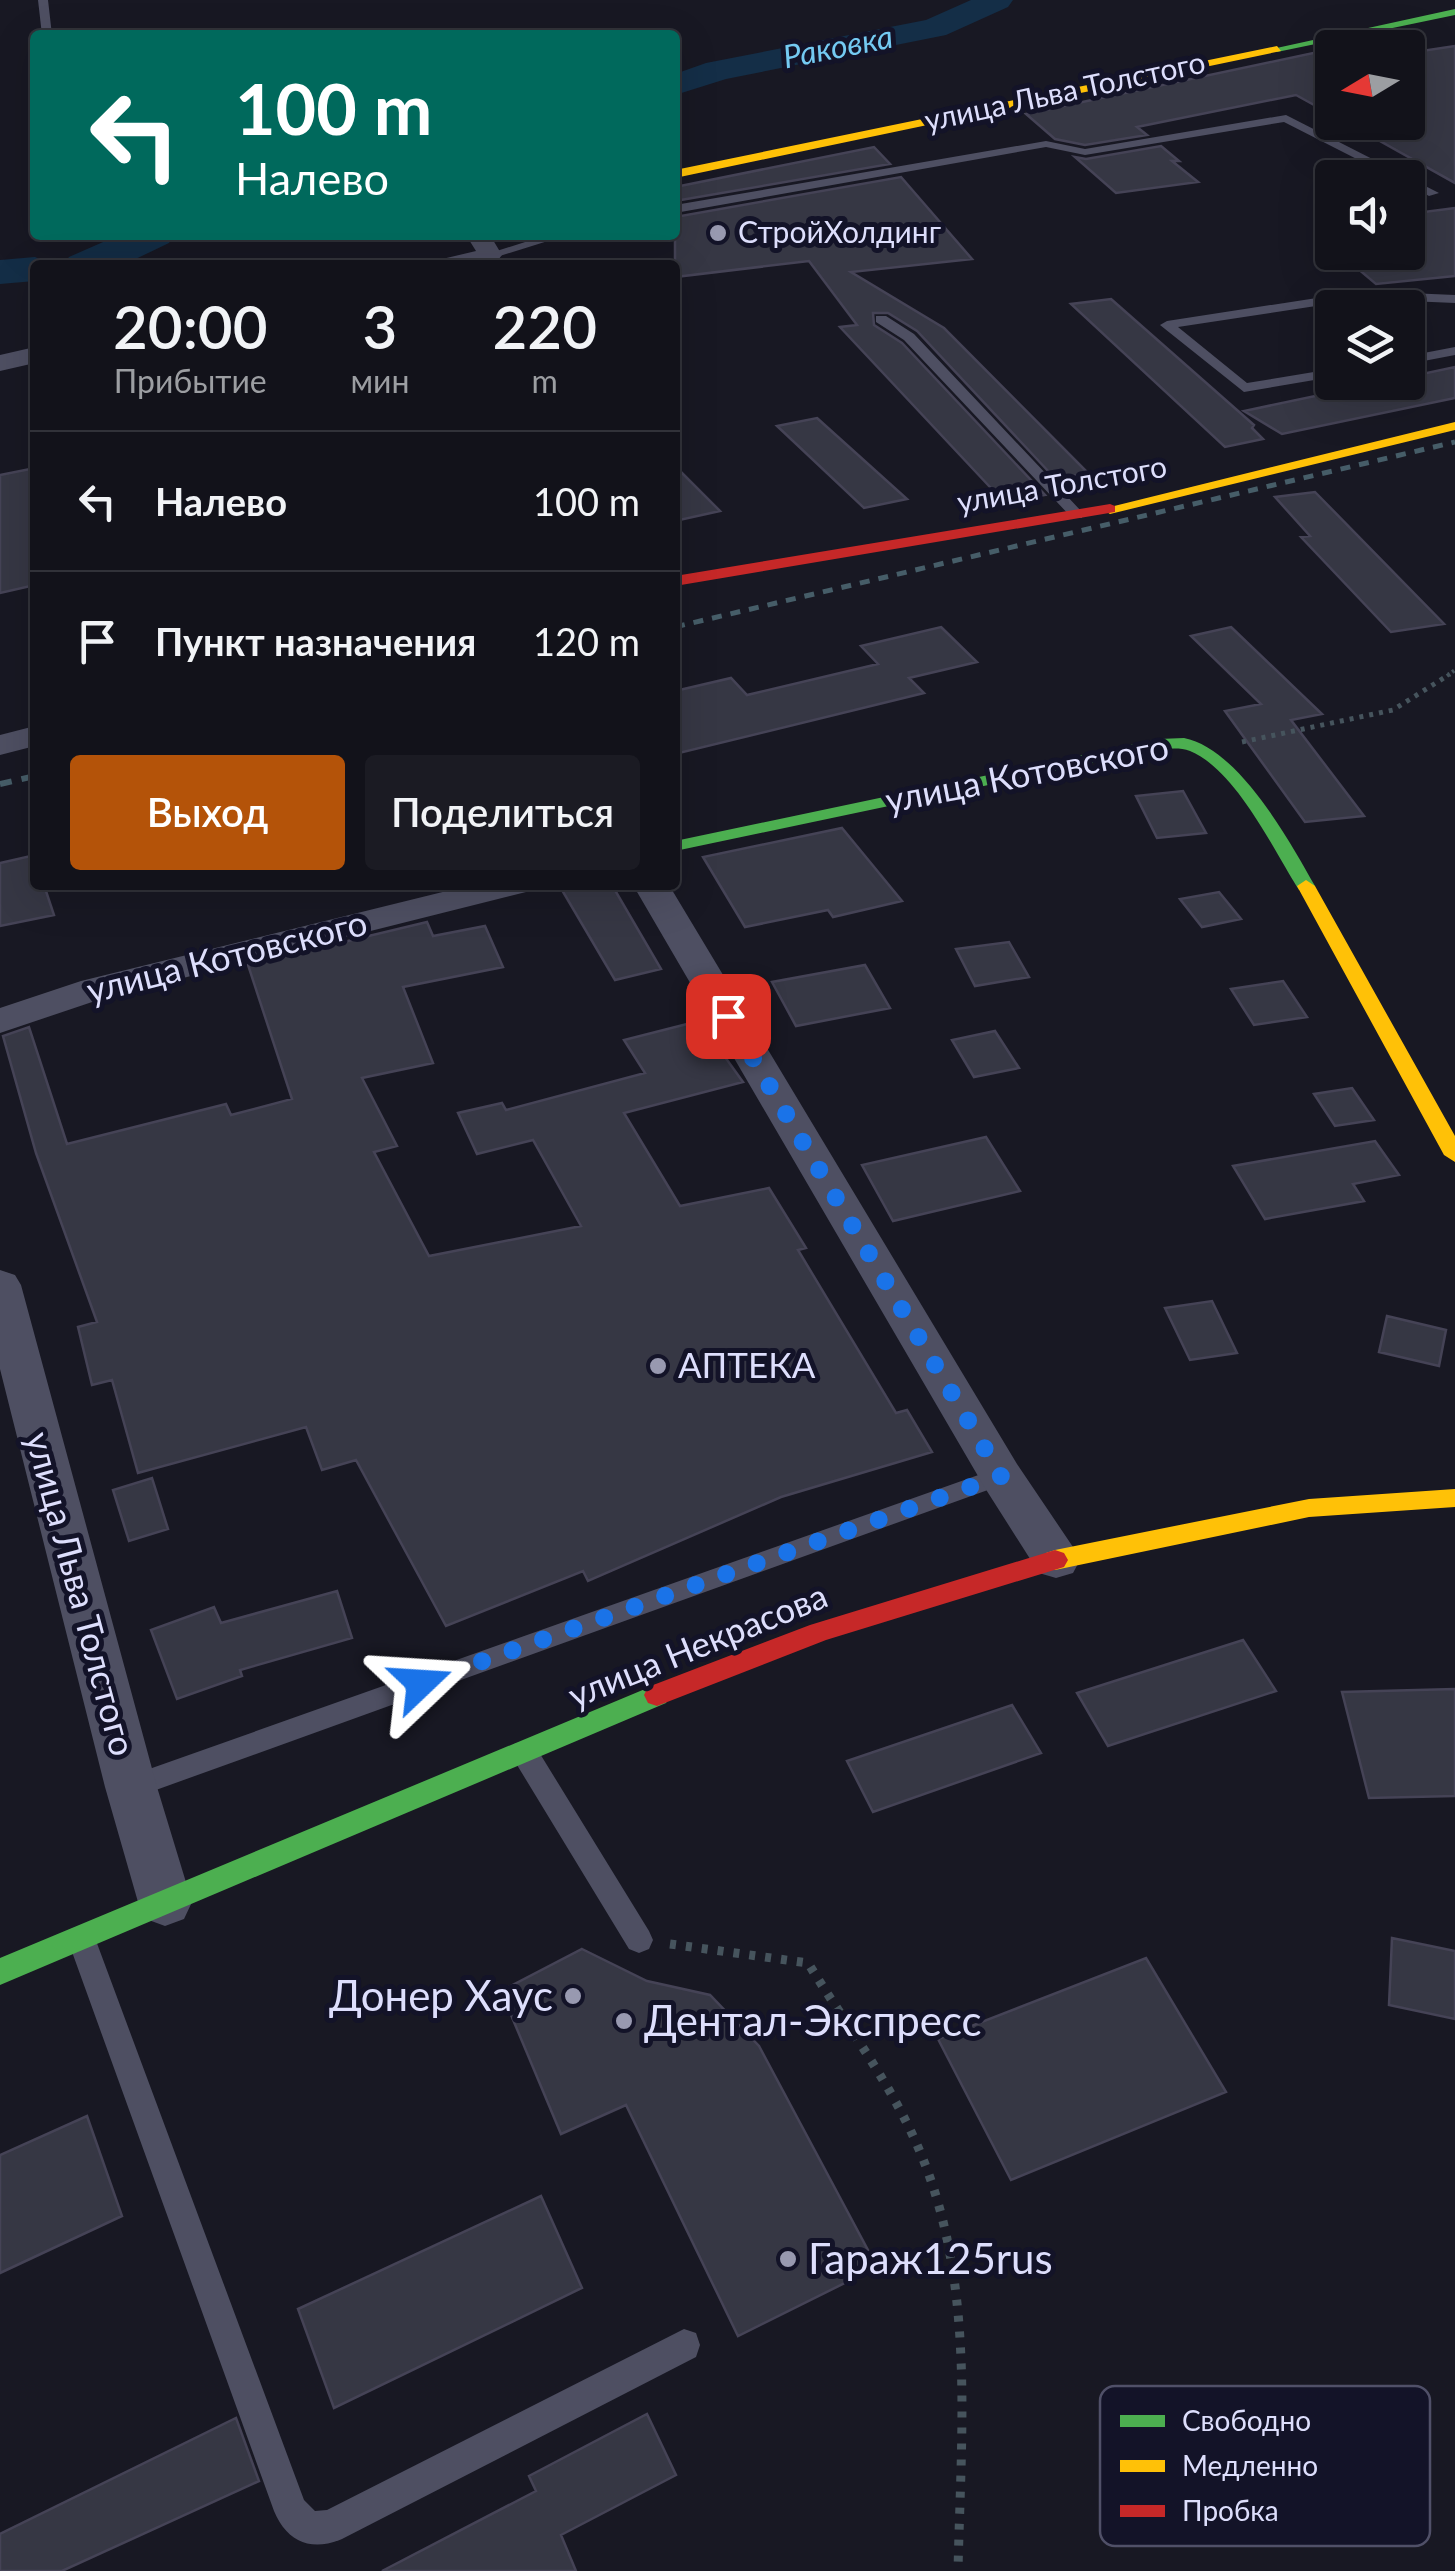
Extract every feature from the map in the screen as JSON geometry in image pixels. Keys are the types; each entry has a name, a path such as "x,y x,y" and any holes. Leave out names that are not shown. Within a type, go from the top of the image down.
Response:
{"main road":[{"name":"улица Льва Толстого","path":"680,173 1455,12"},
{"name":"улица Толстого","path":"680,580 1077,515 1219,486 1455,426"},
{"name":"улица Котовского","path":"680,845 1159,744 1190,744 1202,750 1240,789 1282,842 1455,1155"},
{"name":"улица Некрасова","path":"0,1972 819,1632 1056,1560 1310,1508 1455,1498"}],"street":[{"path":"456,260 484,245"},
{"path":"0,363 30,356"},
{"path":"0,745 30,737"},
{"name":"улица Котовского","path":"0,1021 94,989 494,890"},
{"path":"654,890 1001,1476 1056,1560"},
{"name":"улица Льва Толстого","path":"0,1285 131,1787 165,1902"}],"lane":[{"path":"43,0 46,30"},
{"path":"680,208 1046,144 1085,152 1286,118 1370,160"},
{"path":"1425,189 1432,193"},
{"path":"484,245 522,240"},
{"path":"1425,297 1455,298"},
{"path":"1315,301 1167,325 1244,388 1315,376"},
{"path":"882,319 909,337 1077,515"},
{"path":"1425,357 1455,351"},
{"path":"131,1787 1001,1476"},
{"path":"524,1752 639,1940"},
{"path":"81,1938 292,2511 308,2529 330,2527 684,2345"}],"path":[{"path":"1202,750 1393,710 1411,702 1455,670"},
{"path":"639,1940 808,1962 918,2144 934,2187 958,2302 958,2571"}],"building":[{"path":"1455,46 1455,183 1425,166 1425,160 1414,160 1378,140 1425,140 1425,50"},
{"path":"1315,53 1315,106 1296,95 1137,127 1147,135 1085,145 1055,139 1026,114"},
{"path":"1161,146 1179,161 1172,161 1198,182 1116,193 1075,157 1086,159"},
{"path":"874,147 890,164 680,200 680,186"},
{"path":"901,177 972,259 851,272 944,328 1088,473 1063,478 1064,488 917,331 888,313 873,313 874,325 902,343 1045,495 1004,502 840,327 857,325 809,261 680,276 675,240 680,240 680,216"},
{"path":"1455,208 1455,276 1376,284 1359,270 1425,270 1425,212"},
{"path":"1111,299 1254,425 1252,428 1263,439 1225,447 1071,304"},
{"path":"1455,367 1455,398 1282,434 1244,411 1315,396 1315,400 1425,400 1425,373"},
{"path":"817,418 907,499 864,508 777,426"},
{"path":"30,469 30,586 0,593 0,475"},
{"path":"680,471 720,511 680,520"},
{"path":"1315,492 1444,624 1391,632 1301,537 1310,536 1275,497"},
{"path":"941,627 977,662 909,678 924,693 680,753 680,690 731,678 747,695 878,664 861,646"},
{"path":"1231,627 1322,714 1291,720 1364,816 1305,822 1225,711 1261,704 1191,636"},
{"path":"1183,791 1206,833 1157,838 1136,796"},
{"path":"842,828 902,901 833,917 828,910 745,927 703,857"},
{"path":"30,856 30,890 46,890 54,915 0,926 0,863"},
{"path":"562,890 615,890 661,969 615,980"},
{"path":"1219,892 1241,919 1202,927 1180,899"},
{"path":"427,922 433,936 485,926 503,967 403,987 433,1063 362,1078 397,1146 374,1152 429,1256 581,1226 533,1140 477,1154 458,1113 502,1103 506,1110 645,1073 624,1040 699,1021 743,1082 624,1113 680,1206 769,1188 806,1248 798,1250 896,1413 907,1410 932,1452 781,1497 588,1581 583,1571 446,1626 356,1460 322,1470 306,1427 138,1473 112,1380 92,1385 78,1327 97,1322 36,1153 3,1036 29,1027 67,1144 226,1104 231,1115 292,1099 248,965"},
{"path":"1009,942 1029,977 975,986 956,949"},
{"path":"865,965 890,1008 796,1026 772,982"},
{"path":"1283,981 1307,1017 1254,1025 1231,989"},
{"path":"995,1031 1019,1068 974,1077 952,1040"},
{"path":"1352,1088 1374,1120 1335,1126 1314,1094"},
{"path":"986,1137 1020,1191 893,1221 862,1165"},
{"path":"1375,1141 1399,1175 1353,1184 1364,1201 1265,1219 1233,1166"},
{"path":"1212,1301 1237,1353 1190,1360 1165,1308"},
{"path":"1387,1316 1446,1330 1439,1366 1379,1352"},
{"path":"152,1478 168,1529 129,1541 113,1490"},
{"path":"337,1591 352,1638 240,1670 242,1676 177,1699 151,1630 214,1607 221,1623"},
{"path":"1243,1640 1276,1691 1108,1746 1077,1693"},
{"path":"1455,1689 1455,1796 1369,1798 1342,1692"},
{"path":"1012,1705 1041,1753 873,1812 847,1761"},
{"path":"1392,1938 1455,1951 1455,2019 1389,2005"},
{"path":"582,1949 647,1981 710,1995 759,2046 877,2267 738,2336 626,2105 561,2134 501,1991"},
{"path":"1146,1958 1226,2092 1011,2180 938,2039"},
{"path":"87,2116 122,2216 0,2273 0,2155"},
{"path":"541,2196 582,2288 334,2408 298,2309"},
{"path":"647,2414 676,2475 561,2535 576,2571 382,2571 536,2491 529,2476"},
{"path":"236,2418 259,2481 62,2571 0,2571 0,2534"}],"waterway":[{"name":"Раковка","path":"680,83 718,70 935,28 997,0"},
{"name":"Раковка","path":"102,260 141,240"},
{"name":"Раковка","path":"0,272 30,269"}],"railway":[{"path":"680,626 1455,442"},
{"path":"0,784 30,777"}],"traffic: fast":[{"path":"1277,49 1455,12"},
{"path":"680,845 1159,744 1184,744 1205,752 1238,785 1306,886"},
{"path":"0,1972 657,1695"}],"traffic: slow":[{"path":"680,173 1277,49"},
{"path":"1110,509 1455,426"},
{"path":"1306,886 1455,1155"},
{"path":"1055,1560 1309,1508 1455,1498"}],"traffic: jam":[{"path":"680,580 1110,509"},
{"path":"657,1695 819,1632 1055,1560"}],"place":[{"name":"СтройХолдинг","path":"718,233"},
{"name":"АПТЕКА","path":"658,1366"},
{"name":"Донер Хаус","path":"573,1996"},
{"name":"Дентал-Экспресс","path":"624,2021"},
{"name":"Гараж125rus","path":"788,2259"}],"route":[{"path":"421,1683 1001,1476 728,1016"}]}
